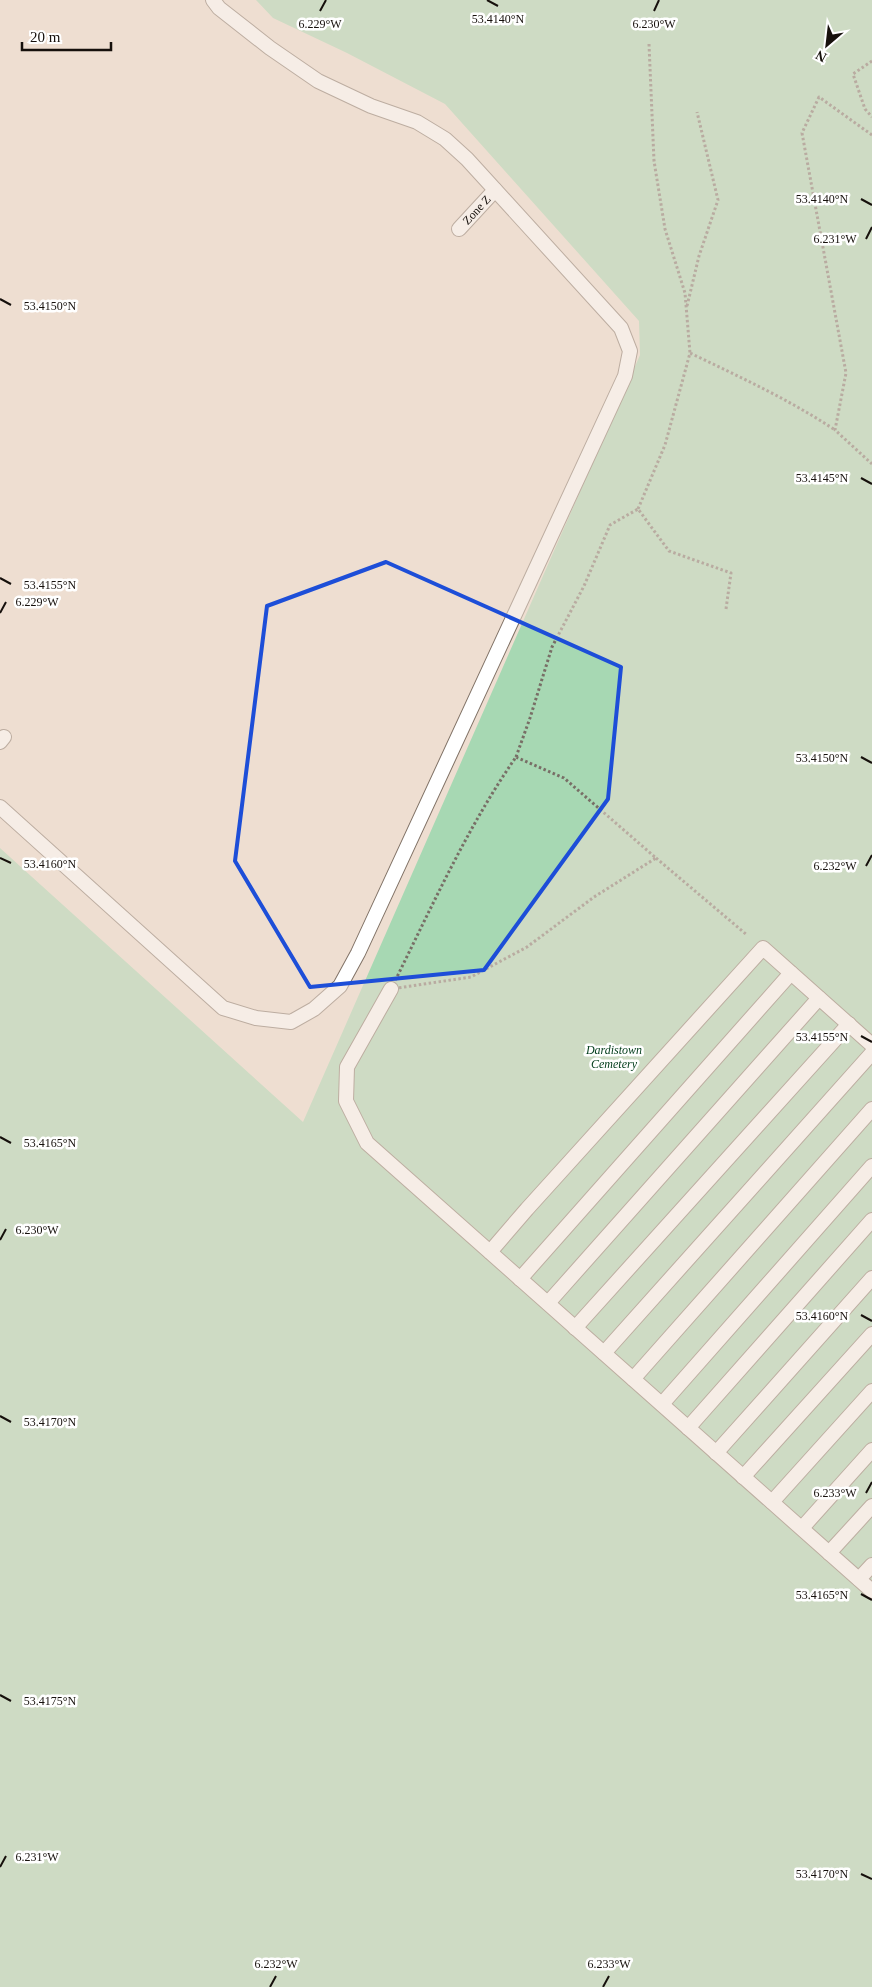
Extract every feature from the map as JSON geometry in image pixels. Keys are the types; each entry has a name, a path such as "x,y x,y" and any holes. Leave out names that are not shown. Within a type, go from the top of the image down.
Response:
{"lane":[{"path":"0,807 224,1008 256,1018 291,1022 314,1010 340,986 358,953 625,376 630,351 621,328 467,159 445,139 417,122 371,106 318,81 270,48 219,8 214,0"},
{"name":"Zone Z","path":"459,229 496,190"},
{"path":"490,1252 763,948 872,1044"},
{"path":"520,1279 791,973"},
{"path":"391,989 347,1067 346,1100 367,1143 872,1591"},
{"path":"548,1303 819,998"},
{"path":"575,1328 849,1024"},
{"path":"604,1353 872,1053"},
{"path":"633,1379 872,1109"},
{"path":"662,1404 872,1166"},
{"path":"688,1428 872,1220"},
{"path":"716,1453 872,1278"},
{"path":"743,1477 872,1334"},
{"path":"772,1502 872,1391"},
{"path":"802,1528 872,1450"},
{"path":"830,1553 872,1506"},
{"path":"859,1579 872,1564"}],"path":[{"path":"391,989 466,841 494,790 516,757 552,647 584,586 610,525 638,509 665,445 690,353 685,293 665,229 654,161 649,44"},
{"path":"872,61 853,74 865,109 872,117"},
{"path":"836,430 846,373 802,133 819,97 872,135"},
{"path":"686,309 699,256 718,200 697,112"},
{"path":"690,353 743,378 810,414 836,430 872,464"},
{"path":"638,509 669,551 731,573 726,609"},
{"path":"516,757 564,778 749,936"},
{"path":"391,989 471,977 527,947 594,897 656,858"}],"highlighted area":[{"path":"386,562 621,667 608,799 484,970 310,987 235,861 267,606"}],"green space":[{"name":"Dardistown Cemetery","path":"256,0 872,0 872,1987 0,1987 0,848 303,1122 640,355 639,321 445,104 347,53 273,18"}]}
